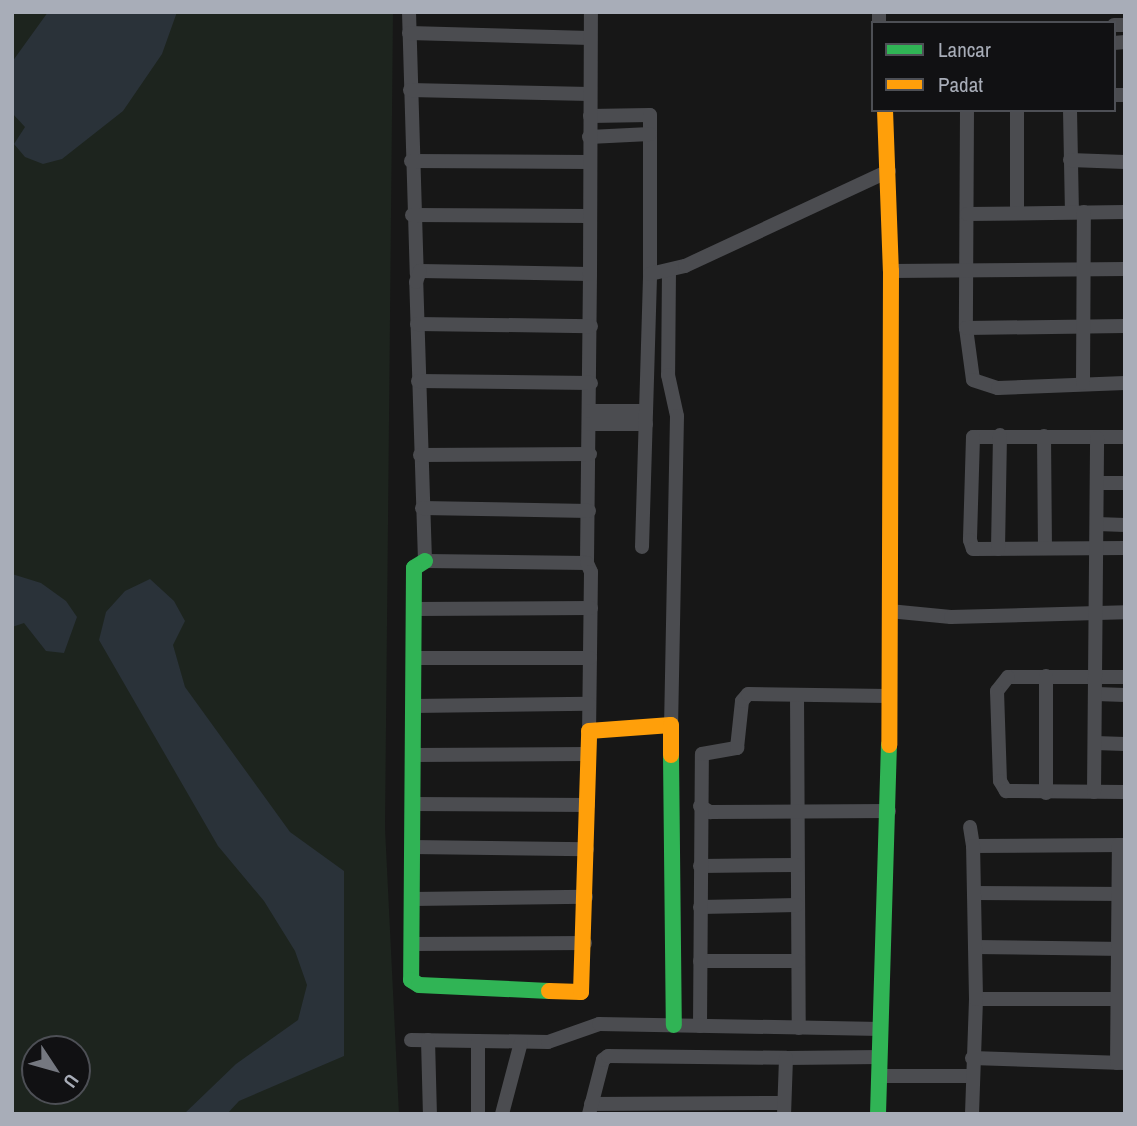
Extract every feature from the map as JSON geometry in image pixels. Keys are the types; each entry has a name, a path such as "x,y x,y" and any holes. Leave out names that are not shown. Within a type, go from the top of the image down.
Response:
{"street":[{"path":"409,12 412,215 417,274 425,561"},
{"path":"587,564 425,561 414,568 411,980 419,985 581,992 585,943 591,608 591,572 587,564 591,383 588,216 591,12"},
{"path":"409,33 590,38"},
{"path":"410,90 590,94"},
{"path":"878,1114 889,811 891,271 885,112"},
{"path":"967,112 966,328 969,368 973,380 982,385 1125,383"},
{"path":"1017,112 1017,212"},
{"path":"1070,112 1070,160 1086,269 1083,383"},
{"path":"590,116 650,115 650,274 642,547"},
{"path":"589,137 650,134"},
{"path":"1070,160 1125,162"},
{"path":"411,161 589,162"},
{"path":"650,274 685,267 889,172"},
{"path":"967,214 1125,212"},
{"path":"412,215 588,216"},
{"path":"891,271 1125,269"},
{"path":"669,270 668,375 677,416 671,725 674,1025"},
{"path":"417,274 590,274"},
{"path":"417,324 591,326"},
{"path":"966,328 1125,326"},
{"path":"418,381 591,383"},
{"path":"590,417 646,417"},
{"path":"998,549 1000,435"},
{"path":"1125,437 1000,435 973,437 970,447 970,547 1125,548"},
{"path":"1044,436 1045,548"},
{"path":"1094,792 1097,438"},
{"path":"420,455 590,454"},
{"path":"1097,483 1125,483"},
{"path":"422,509 589,511"},
{"path":"1097,524 1125,525"},
{"path":"414,608 591,608"},
{"path":"889,611 951,617 1125,612"},
{"path":"413,658 590,658"},
{"path":"1046,676 1046,793"},
{"path":"1125,677 1008,677 997,691 1002,787 1011,794 1125,792"},
{"path":"1096,694 1125,695"},
{"path":"797,695 799,1028"},
{"path":"700,1026 702,754 737,748 745,696 888,696"},
{"path":"413,706 589,704"},
{"path":"589,731 671,725"},
{"path":"1095,743 1125,744"},
{"path":"413,755 589,754"},
{"path":"412,804 587,805"},
{"path":"700,806 710,812 889,811"},
{"path":"970,827 973,846 976,999 970,1076 972,1114"},
{"path":"972,1058 1121,1063 1123,949 1122,845 973,846"},
{"path":"412,847 587,849"},
{"path":"700,866 797,865"},
{"path":"974,893 1122,894"},
{"path":"412,899 586,897"},
{"path":"700,907 797,905"},
{"path":"411,944 585,943"},
{"path":"975,947 1123,949"},
{"path":"700,961 798,961"},
{"path":"976,999 1122,999"},
{"path":"411,1040 548,1042 598,1024 881,1030"},
{"path":"428,1040 430,1114"},
{"path":"478,1041 478,1114"},
{"path":"502,1114 522,1042"},
{"path":"786,1058 784,1108 590,1109 603,1060 608,1056 880,1057"},
{"path":"880,1076 970,1076"}],"shaded area":[{"path":"12,12 393,12 385,828 399,1114 12,1114"},
{"path":"48,12 177,12 162,54 123,111 62,159 43,164 25,157 14,144 25,127 12,113 12,62"},
{"path":"12,574 41,583 66,601 77,617 64,653 46,651 24,623 12,627"},
{"path":"150,579 174,601 185,621 173,645 185,687 290,832 344,871 344,1056 239,1101 227,1114 184,1114 236,1064 298,1020 307,985 295,951 264,901 218,846 99,640 106,612 125,591"}],"traffic: fast":[{"path":"425,561 414,568 411,980 419,985 549,991"},
{"path":"878,1114 889,745"},
{"path":"671,755 674,1025"}],"traffic: slow":[{"path":"885,112 891,271 889,745"},
{"path":"549,991 581,992 589,731 671,725 671,755"}]}
